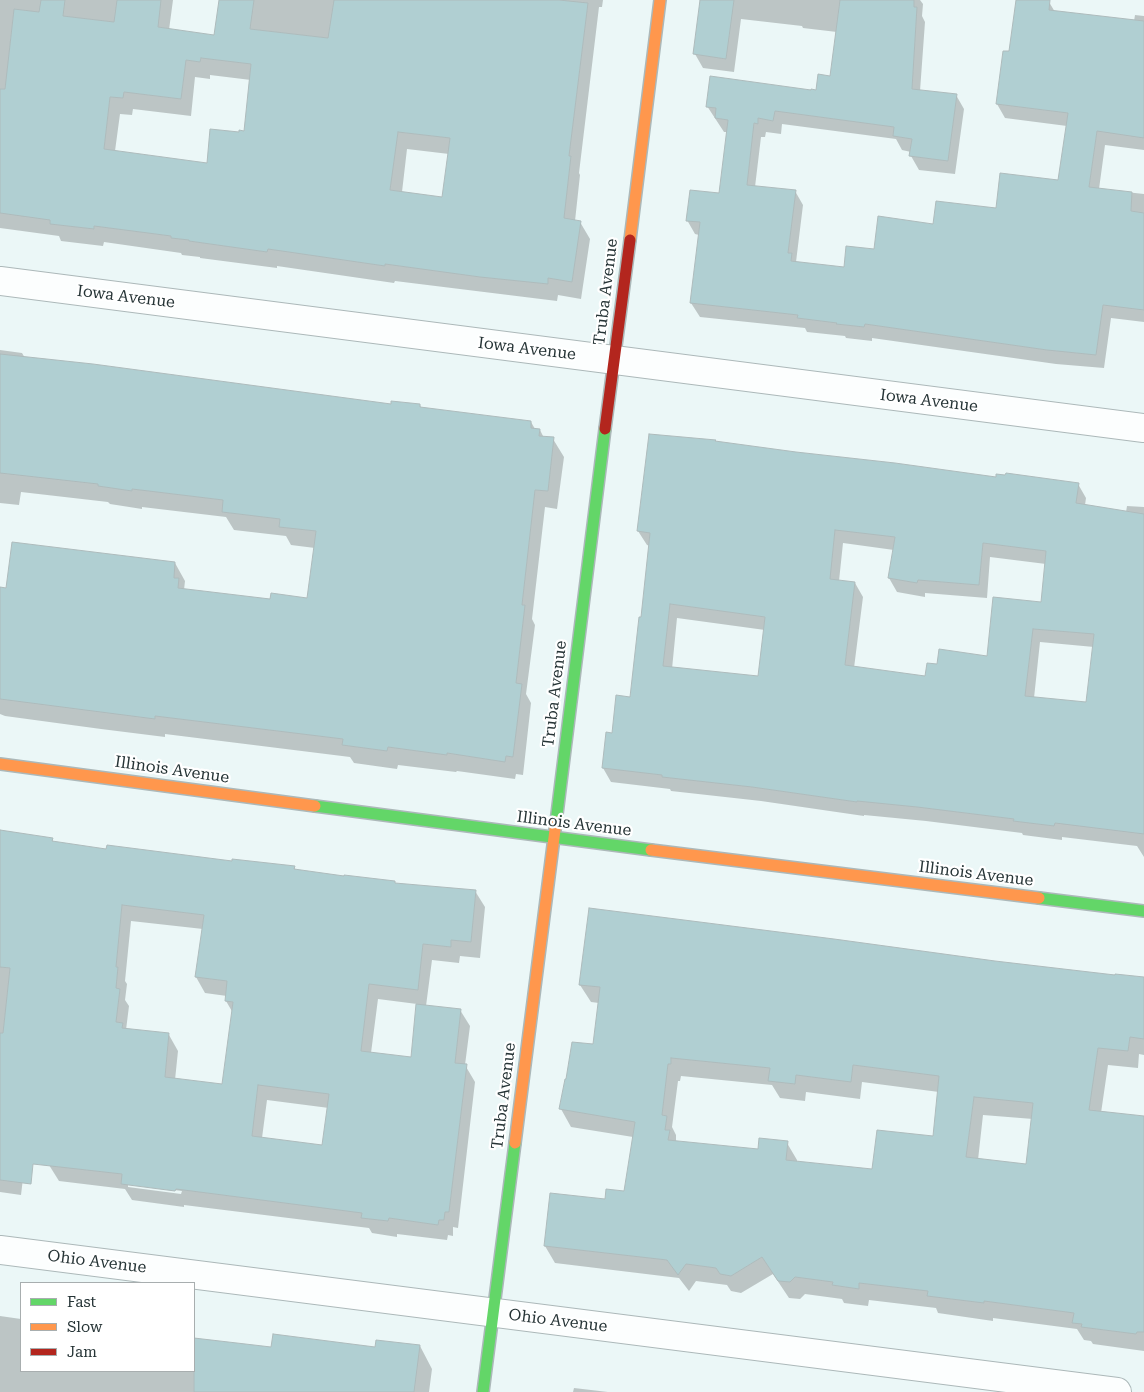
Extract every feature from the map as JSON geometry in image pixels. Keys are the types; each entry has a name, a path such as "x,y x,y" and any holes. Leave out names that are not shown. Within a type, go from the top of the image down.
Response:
{"street":[{"name":"Truba Avenue","path":"483,1392 660,0"},
{"name":"Iowa Avenue","path":"0,281 1144,428"},
{"name":"Illinois Avenue","path":"0,764 553,838 1144,911"},
{"name":"Ohio Avenue","path":"0,1250 1117,1392"}],"building":[{"path":"41,0 65,0 63,16 114,22 117,0 161,0 158,27 214,35 219,0 254,0 250,29 328,38 334,0 559,0 588,3 569,156 571,156 564,218 581,221 572,282 548,278 548,284 385,264 385,266 268,249 267,252 171,238 171,236 94,226 94,229 50,224 50,220 0,213 0,89 5,89 14,9 39,12","holes":["201,58 251,64 244,131 210,129 207,163 104,149 110,97 123,98 124,92 181,99 186,60 200,62","398,132 450,138 442,197 390,190"]},
{"path":"700,0 734,0 726,59 693,54"},
{"path":"840,0 914,0 914,7 917,7 912,89 957,94 948,161 909,156 912,139 893,136 894,127 775,111 773,121 758,118 758,124 754,123 747,185 796,190 788,253 792,253 791,261 844,267 846,246 874,249 878,216 933,224 936,201 996,208 1000,173 1058,180 1068,113 996,104 1003,51 1009,51 1016,0 1050,0 1049,10 1144,21 1144,138 1097,131 1089,187 1132,192 1131,211 1144,213 1144,310 1103,305 1096,355 1047,350 865,324 864,327 836,324 797,318 798,315 690,303 700,222 686,221 690,190 719,193 728,120 715,118 716,108 706,107 710,76 816,90 818,74 830,76"},
{"path":"0,354 93,364 391,404 391,401 420,404 420,407 531,421 531,428 540,429 539,436 554,437 548,491 535,490 522,605 525,605 516,683 522,684 513,757 506,756 505,762 447,753 447,755 388,747 387,751 342,745 343,739 155,716 155,719 0,699 0,587 6,588 12,542 175,562 174,578 179,578 178,588 270,599 271,593 307,598 316,531 279,527 280,519 222,512 223,500 132,489 132,491 98,486 98,484 0,473"},
{"path":"649,434 716,440 996,477 996,474 1005,475 1006,473 1079,483 1076,503 1144,514 1144,834 1055,823 1054,826 1013,821 1014,819 857,802 602,768 606,732 612,733 616,695 630,697 650,533 637,531","holes":["835,530 895,537 888,578 917,583 918,580 979,585 983,543 1046,551 1041,602 993,597 987,656 939,649 937,664 927,663 925,676 845,665 855,582 830,579","670,604 765,617 758,676 663,666","1033,629 1094,634 1086,702 1025,696"]},
{"path":"0,830 53,838 52,841 106,849 107,845 232,861 232,859 295,866 294,869 395,881 395,883 476,890 471,942 451,940 451,947 423,944 418,990 369,984 361,1051 411,1057 416,1004 461,1009 455,1063 467,1064 449,1212 445,1212 444,1220 439,1220 438,1225 389,1218 388,1221 361,1218 362,1213 176,1189 175,1191 121,1184 122,1174 33,1164 31,1184 0,1180 0,1033 3,1033 10,968 0,967","holes":["122,905 204,915 195,977 227,981 225,1001 233,1002 222,1084 165,1077 169,1033 122,1028 123,1023 116,1022 120,989 116,988 118,967 116,967","258,1085 329,1094 322,1145 252,1136"]},
{"path":"589,908 995,961 1144,977 1144,1039 1130,1037 1128,1051 1098,1048 1089,1110 1144,1116 1144,1332 1137,1332 1136,1334 1081,1327 1082,1324 1072,1323 1074,1313 984,1301 984,1303 927,1296 928,1291 859,1283 859,1289 832,1285 833,1282 795,1277 790,1282 778,1281 762,1257 731,1276 720,1274 716,1268 686,1264 678,1275 667,1260 544,1246 550,1193 605,1199 606,1189 624,1191 635,1122 559,1109 572,1042 593,1044 600,987 579,985","holes":["671,1058 770,1068 768,1081 795,1084 796,1075 851,1082 853,1065 939,1076 933,1136 877,1130 872,1169 786,1160 788,1141 759,1138 758,1149 668,1140 670,1130 665,1130 667,1116 662,1115 668,1064 671,1064","974,1097 1033,1103 1026,1164 966,1157"]},
{"path":"273,1334 375,1347 376,1340 420,1345 414,1392 194,1392 195,1338 271,1347"}],"traffic: fast":[{"path":"556,822 605,429"},
{"path":"315,806 651,850"},
{"path":"1039,898 1144,911"},
{"path":"483,1392 515,1143"}],"traffic: slow":[{"path":"630,240 660,0"},
{"path":"0,764 315,806"},
{"path":"515,1143 556,822"},
{"path":"651,850 1039,898"}],"traffic: jam":[{"path":"605,429 630,240"}]}
